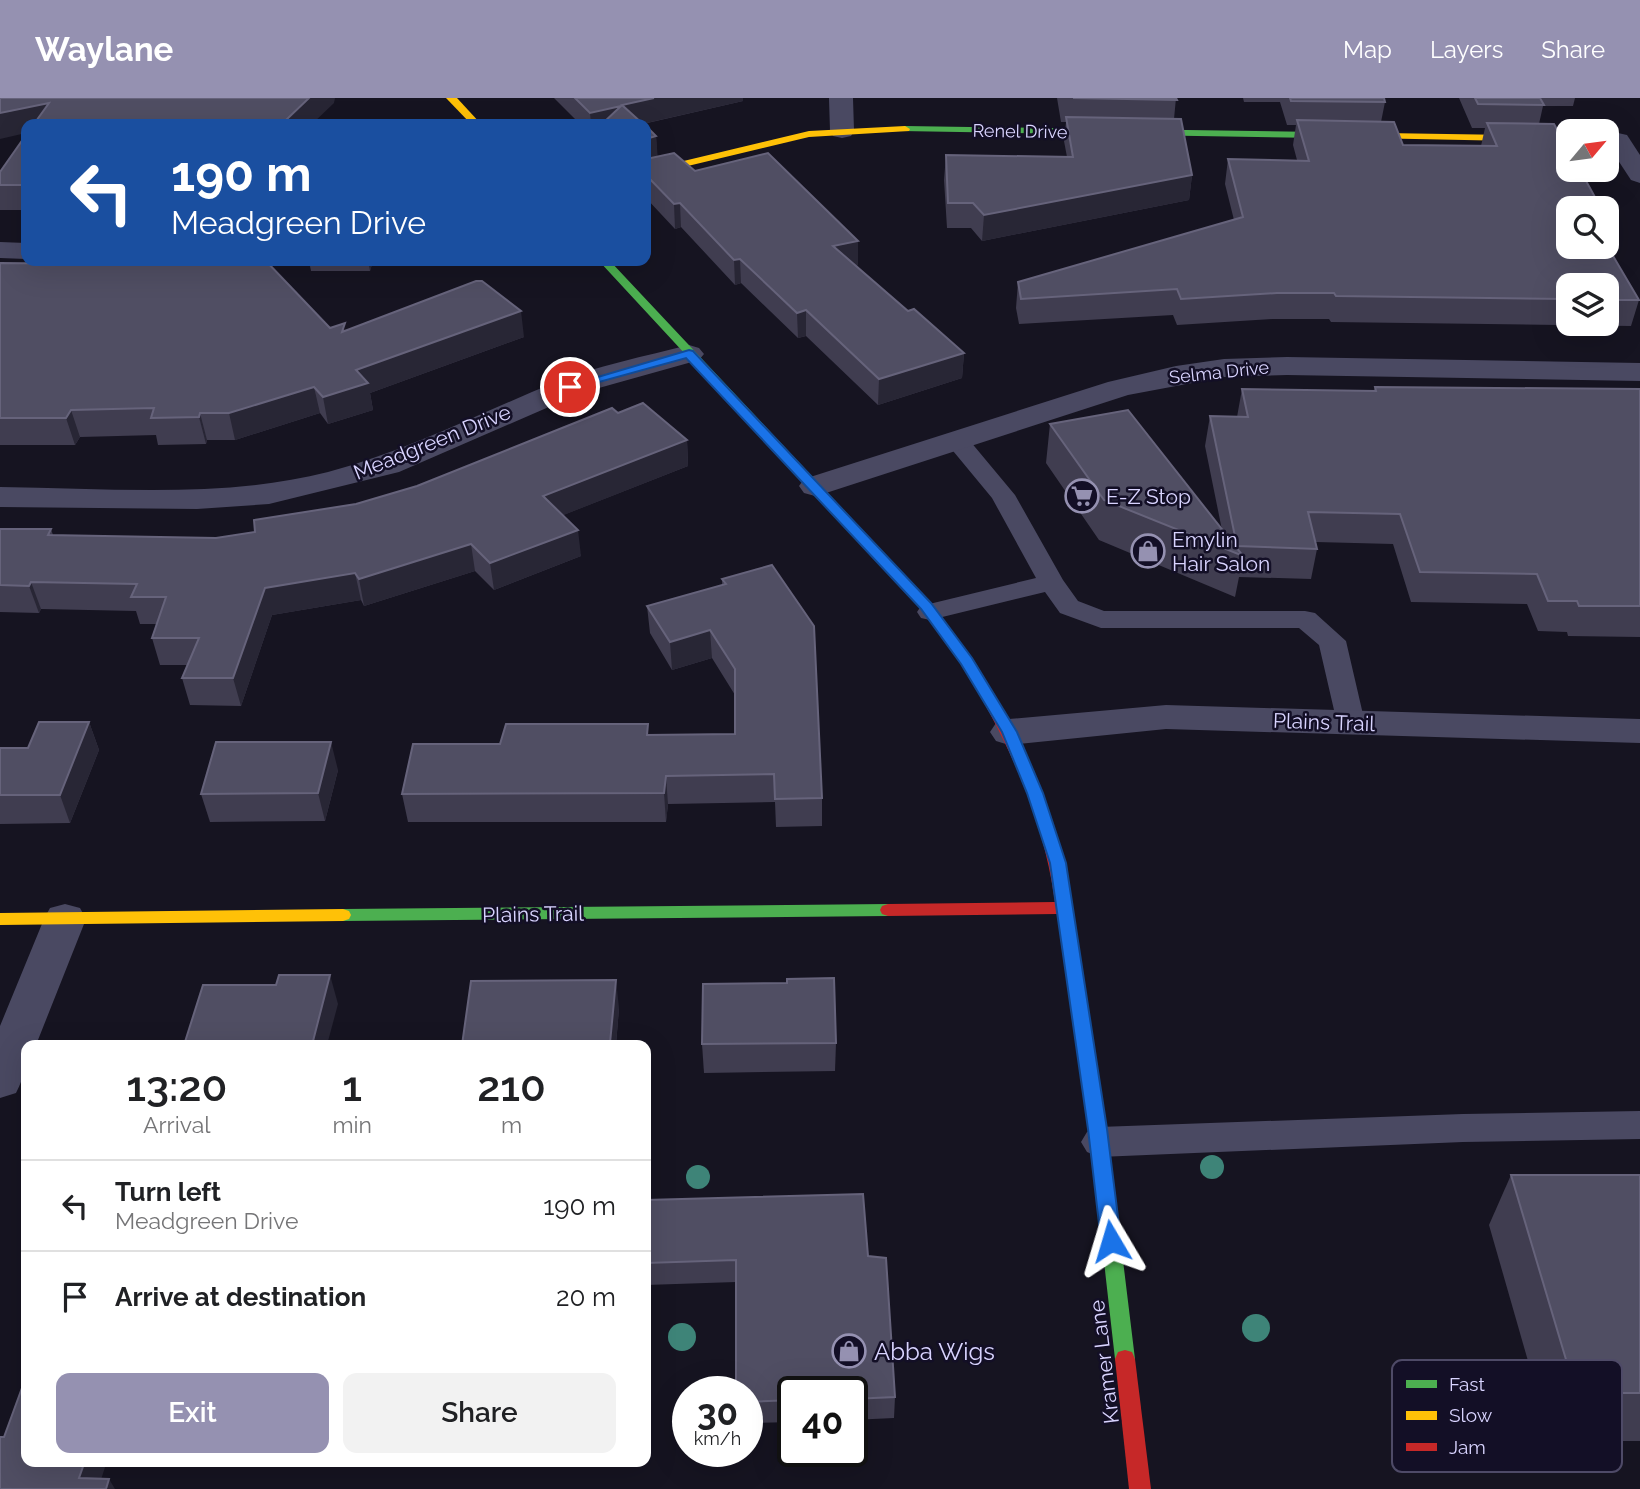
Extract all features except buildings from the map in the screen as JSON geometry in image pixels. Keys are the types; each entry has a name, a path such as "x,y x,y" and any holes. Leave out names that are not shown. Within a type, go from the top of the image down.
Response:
{"street":[{"path":"451,98 471,119"},
{"path":"841,98 842,131"},
{"name":"Renel Drive","path":"651,172 765,143 842,131 893,129 1556,139"},
{"path":"1621,140 1640,175"},
{"path":"0,250 21,251"},
{"name":"Kramer Lane","path":"609,266 930,612 967,662 1009,732 1043,816 1058,863 1066,908 1099,1143 1140,1489"},
{"name":"Meadgreen Drive","path":"0,498 197,499 269,494 388,465 570,387 689,354"},
{"name":"Selma Drive","path":"815,486 1119,388 1176,374 1224,368 1287,366 1640,372"},
{"name":"Plains Trail","path":"1009,732 1166,717 1640,731"},
{"name":"Plains Trail","path":"0,919 1066,908"},
{"path":"0,1080 65,919"}],"lane":[{"path":"956,440 1003,495 1051,582 1069,607 1101,620 1305,619 1332,641 1351,723"},
{"path":"930,612 1000,597 1051,582"},
{"path":"1099,1143 1464,1128 1640,1125"}],"traffic: fast":[{"path":"905,129 1320,135"},
{"path":"609,266 926,606 971,667"},
{"path":"343,915 888,910"},
{"path":"1082,1026 1098,1129 1125,1359"}],"traffic: slow":[{"path":"451,98 471,119"},
{"path":"651,172 809,134 905,129"},
{"path":"1320,135 1556,139"},
{"path":"0,919 343,915"}],"traffic: jam":[{"path":"971,667 1009,732 1035,793 1058,863 1082,1026"},
{"path":"888,910 1066,908"},
{"path":"1125,1359 1140,1489"}],"place":[{"name":"E-Z Stop","path":"1082,496"},
{"name":"Emylin Hair Salon","path":"1148,551"},
{"name":"Abba Wigs","path":"849,1351"}],"route":[{"path":"570,387 689,354 926,606 967,662 1009,732 1035,793 1058,863 1098,1129 1111,1241"}]}
